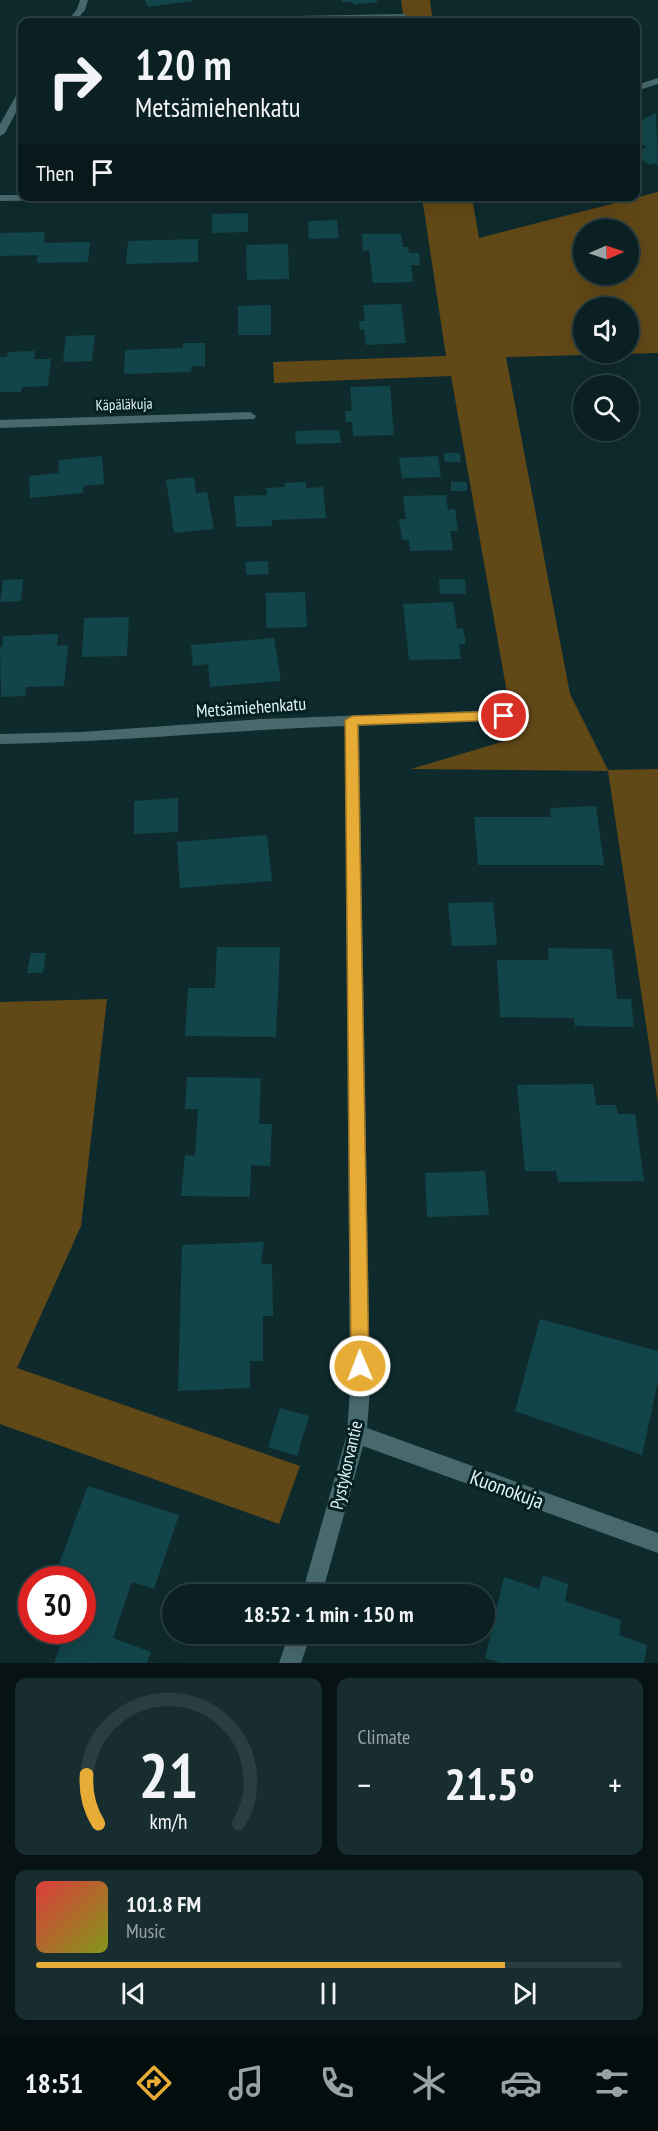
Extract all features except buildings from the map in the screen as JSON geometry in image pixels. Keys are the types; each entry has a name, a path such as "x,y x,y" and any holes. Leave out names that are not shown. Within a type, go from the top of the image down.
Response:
{"street":[{"path":"74,18 81,10 84,0"},
{"path":"347,18 403,17"},
{"path":"640,87 658,81"},
{"path":"0,133 18,101"},
{"path":"0,113 12,112"},
{"path":"0,198 18,198"},
{"name":"Käpäläkuja","path":"0,424 250,416"},
{"name":"Metsämiehenkatu","path":"0,739 81,737 352,720 504,716"},
{"name":"Pystykorvantie","path":"315,1584 357,1434 360,1390 352,720"},
{"name":"Kuonokuja","path":"357,1434 658,1543"},
{"path":"290,1663 297,1644"}],"shaded area":[{"path":"401,0 430,0 432,18 403,18"},
{"path":"658,192 658,353 639,354 639,297 573,297 573,355 506,357 570,694 608,770 658,769 658,1104 608,771 411,769 515,738 451,376 274,383 273,362 446,356 423,201 473,201 479,238 623,201 640,201 640,197"},
{"path":"107,999 81,1226 17,1368 300,1466 279,1524 0,1424 0,1002"}],"route":[{"path":"360,1366 352,720 504,716"}]}
